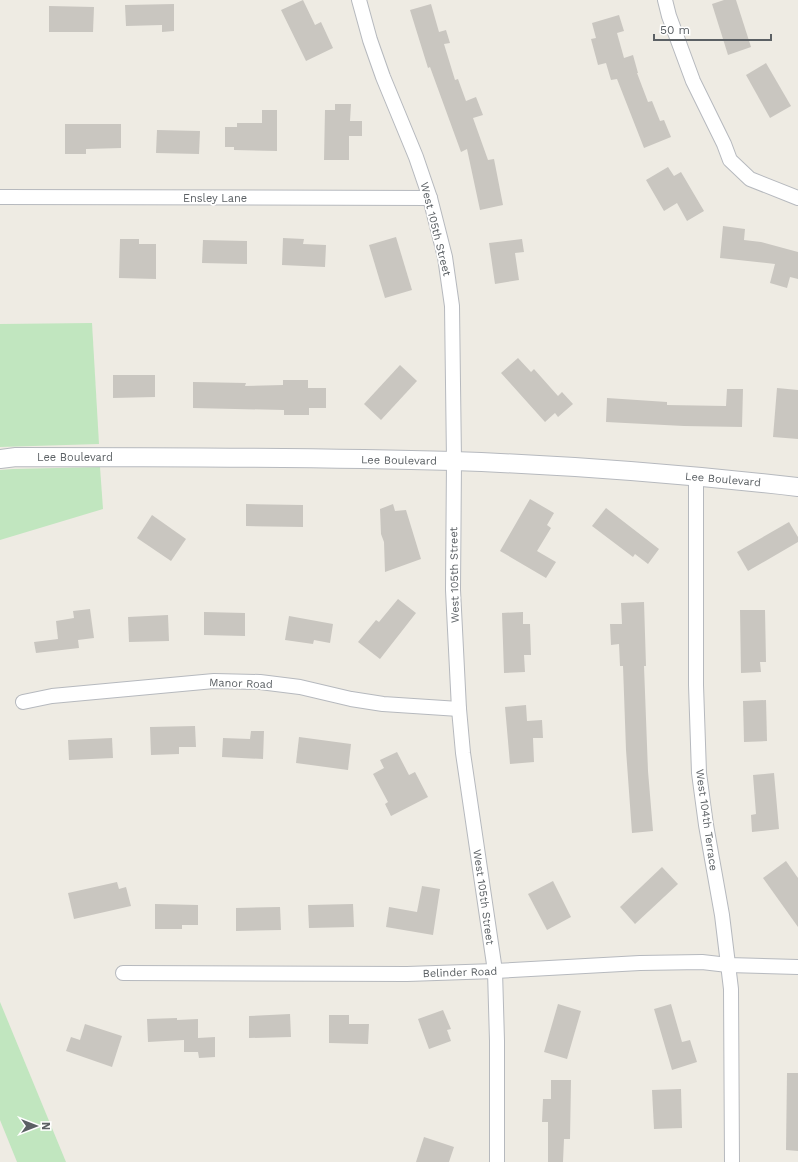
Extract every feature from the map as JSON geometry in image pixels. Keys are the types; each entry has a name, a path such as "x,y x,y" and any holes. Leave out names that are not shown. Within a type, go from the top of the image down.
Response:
{"street":[{"name":"West 105th Street","path":"359,0 370,40 383,77 416,157 430,198 445,257 452,306 454,461 453,590 459,709 463,752 495,971 497,1162"},
{"path":"665,0 672,24 693,81 724,144 730,160 750,179 798,198"},
{"name":"Ensley Lane","path":"0,197 430,198"},
{"name":"Lee Boulevard","path":"0,459 16,457 145,457 454,461 588,468 696,476 798,487"},
{"name":"West 104th Terrace","path":"696,476 696,685 699,773 706,825 722,915 731,989 732,1162"},
{"name":"Manor Road","path":"23,702 52,696 221,681 260,682 300,687 351,699 383,704 459,709"},
{"name":"Belinder Road","path":"123,973 407,974 640,963 702,962 728,965 798,967"}],"green space":[{"path":"92,323 99,444 0,447 0,324"},
{"path":"100,467 103,509 0,540 0,470"},
{"path":"0,1002 66,1162 17,1162 0,1120"}],"building":[{"path":"303,0 315,25 321,22 333,48 306,61 281,10"},
{"path":"724,0 736,0 751,47 728,55 712,4"},
{"path":"174,4 174,31 162,32 162,25 126,26 125,5"},
{"path":"431,4 439,32 446,30 450,43 444,44 455,80 458,79 466,101 476,97 483,115 473,118 488,160 494,159 503,205 480,210 467,149 461,152 430,67 428,68 410,10"},
{"path":"49,6 94,7 93,32 49,32"},
{"path":"619,15 624,31 617,33 624,58 633,55 637,73 648,102 652,101 660,121 664,120 671,137 644,148 617,79 611,80 606,63 598,65 591,39 596,38 592,23"},
{"path":"766,63 791,106 770,118 746,75"},
{"path":"335,104 351,104 350,121 362,121 362,136 349,136 349,160 324,160 325,110 335,110"},
{"path":"262,110 277,110 277,151 234,150 234,147 225,147 225,127 237,127 237,123 262,123"},
{"path":"65,124 121,124 121,148 86,149 86,154 65,154"},
{"path":"157,130 200,131 199,154 156,153"},
{"path":"668,167 674,176 681,172 704,211 687,221 677,203 664,211 646,180"},
{"path":"723,226 745,229 744,240 761,242 798,252 798,279 790,277 787,288 770,283 775,264 720,258"},
{"path":"396,237 412,290 385,298 369,245"},
{"path":"283,238 304,239 303,244 326,245 325,267 282,265"},
{"path":"120,239 139,239 139,244 156,244 156,279 119,278"},
{"path":"522,239 524,252 515,253 519,280 495,284 489,243"},
{"path":"203,240 247,241 247,264 202,263"},
{"path":"518,358 531,372 534,369 558,396 562,392 573,404 558,417 555,413 545,422 501,373"},
{"path":"400,365 417,381 381,420 364,404"},
{"path":"113,375 155,375 155,397 113,398"},
{"path":"283,380 308,380 308,388 326,388 326,408 309,408 309,415 284,415 284,410 193,408 193,382 246,383 245,386 283,385"},
{"path":"777,388 798,390 798,439 773,437"},
{"path":"727,389 743,389 742,427 606,422 607,398 667,402 667,405 726,406"},
{"path":"530,499 554,513 547,525 551,528 537,551 556,562 546,578 500,551"},
{"path":"246,504 303,505 303,527 246,526"},
{"path":"393,504 395,511 406,510 421,559 385,572 384,542 381,534 380,509"},
{"path":"606,508 659,549 648,564 635,554 633,557 592,526"},
{"path":"152,515 186,539 171,561 137,538"},
{"path":"789,522 798,537 798,542 748,571 737,552"},
{"path":"398,599 416,613 380,659 358,642 376,620 379,622"},
{"path":"644,602 646,666 644,666 648,771 653,831 632,833 626,750 623,666 620,666 619,644 611,645 610,624 622,624 621,603"},
{"path":"90,609 94,638 78,640 79,648 36,653 34,642 58,639 56,621 74,618 73,611"},
{"path":"740,610 765,610 766,662 760,662 761,672 741,673"},
{"path":"204,612 245,613 245,636 204,635"},
{"path":"523,612 523,624 530,624 531,655 524,655 525,672 504,673 502,613"},
{"path":"168,615 169,641 129,642 128,617"},
{"path":"289,616 333,624 330,643 314,640 313,644 285,640"},
{"path":"766,700 767,741 744,742 743,701"},
{"path":"526,705 527,721 542,720 543,738 533,738 534,762 510,764 505,707"},
{"path":"195,726 196,747 179,747 179,754 151,755 150,727"},
{"path":"251,731 264,731 263,759 222,757 223,738 250,739"},
{"path":"299,737 351,744 348,770 296,763"},
{"path":"112,738 113,758 69,760 68,740"},
{"path":"397,752 409,775 415,772 428,797 391,816 385,804 388,802 373,774 384,768 380,760"},
{"path":"774,773 779,829 752,832 751,815 756,814 753,775"},
{"path":"786,861 798,878 798,927 763,878"},
{"path":"662,867 678,884 635,924 620,907"},
{"path":"553,881 571,917 547,930 528,894"},
{"path":"117,882 119,889 126,887 131,906 74,919 68,893"},
{"path":"422,886 440,889 433,935 386,927 389,907 417,912"},
{"path":"155,904 198,905 198,925 182,925 182,929 155,929"},
{"path":"353,904 354,927 309,928 308,905"},
{"path":"280,907 281,930 236,931 236,908"},
{"path":"558,1004 581,1011 567,1059 544,1052"},
{"path":"671,1004 682,1042 690,1040 697,1062 672,1070 654,1009"},
{"path":"443,1010 451,1029 447,1030 451,1041 429,1049 418,1019"},
{"path":"290,1014 291,1037 249,1038 249,1016"},
{"path":"329,1015 349,1015 349,1024 369,1024 368,1044 329,1043"},
{"path":"177,1018 177,1020 198,1019 198,1038 215,1037 215,1057 199,1058 198,1052 184,1052 184,1040 148,1042 147,1019"},
{"path":"85,1024 122,1036 112,1067 66,1051 71,1037 80,1040"},
{"path":"787,1073 798,1073 798,1151 786,1150"},
{"path":"551,1080 571,1080 570,1139 564,1139 563,1162 548,1162 548,1122 542,1122 543,1099 551,1099"},
{"path":"681,1089 682,1128 654,1129 652,1090"},
{"path":"424,1137 454,1147 449,1162 416,1162"}]}
